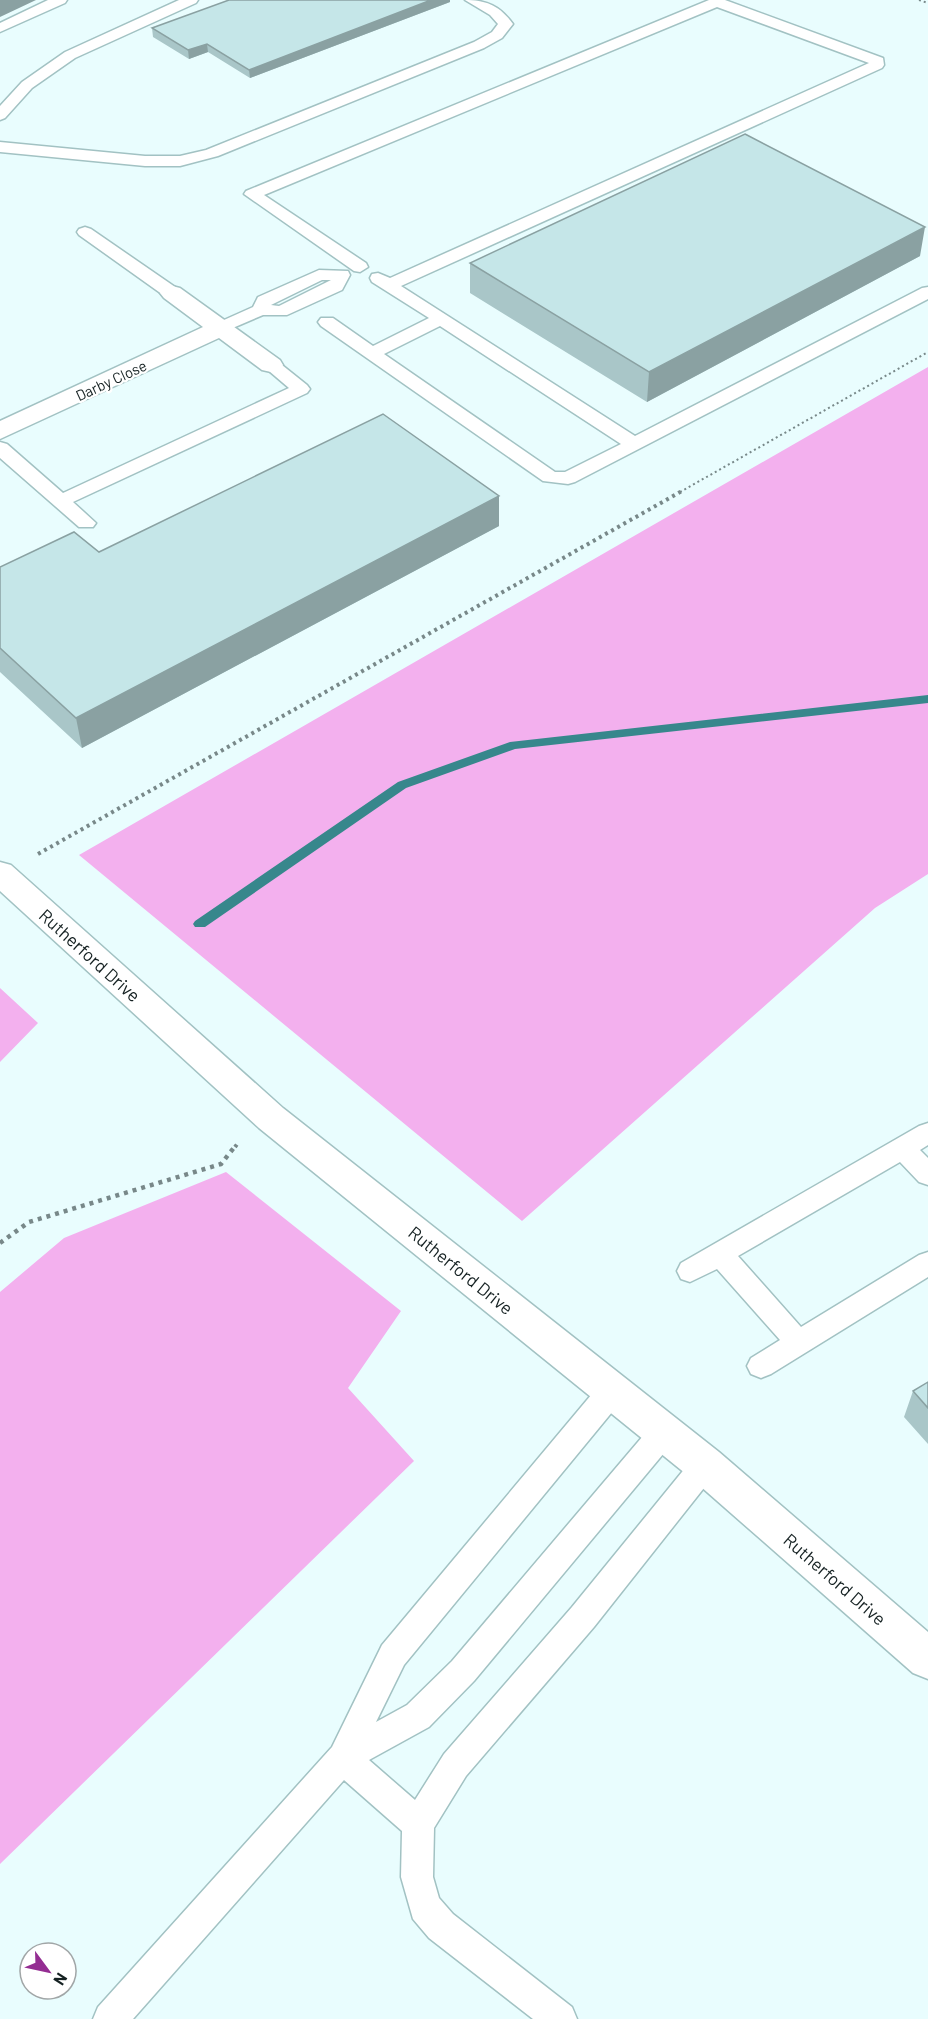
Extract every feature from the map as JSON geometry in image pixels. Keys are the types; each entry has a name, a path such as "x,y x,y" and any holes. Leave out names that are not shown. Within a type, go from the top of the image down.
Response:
{"street":[{"path":"172,293 272,366"},
{"name":"Darby Close","path":"0,431 221,328"},
{"name":"Rutherford Drive","path":"0,873 271,1118 705,1465 928,1659"}],"lane":[{"path":"0,28 60,0"},
{"path":"0,115 27,85 70,56 191,0"},
{"path":"0,147 145,161 180,161 212,153 479,45 497,35 506,24 495,12 472,0"},
{"path":"389,285 878,65 878,61 717,2 252,194 360,267 634,444"},
{"path":"85,232 172,293"},
{"path":"221,328 261,310 264,301 319,275 342,274 360,267"},
{"path":"327,322 550,477 568,478 928,292"},
{"path":"372,353 441,320"},
{"path":"60,501 301,389 272,366"},
{"path":"0,448 86,523"},
{"path":"690,1272 928,1133"},
{"path":"902,1148 928,1175"},
{"path":"720,1254 798,1342"},
{"path":"761,1365 928,1263"},
{"path":"110,2019 343,1758 393,1655 612,1391"},
{"path":"343,1758 418,1716 463,1671 663,1432"},
{"path":"560,2019 441,1926 425,1907 417,1877 418,1824 455,1765 583,1617 705,1465"},
{"path":"343,1758 418,1824"}],"path":[{"path":"919,0 928,3"},
{"path":"33,856 928,352"},
{"path":"0,1243 29,1222 221,1164 238,1143 229,1135"}],"shaded area":[{"path":"928,367 928,874 875,908 522,1221 79,855"},
{"path":"0,988 38,1023 0,1062"},
{"path":"226,1172 401,1311 348,1388 414,1461 0,1864 0,1292 64,1238"}],"building":[{"path":"229,0 431,0 249,70 207,44 188,50 152,28"},
{"path":"745,134 925,227 649,372 470,263"},
{"path":"383,414 499,496 76,718 0,648 0,567 74,532 99,552"},
{"path":"928,1382 928,1408 913,1391"}],"waterway":[{"path":"200,924 402,785 514,745 928,699"}]}
